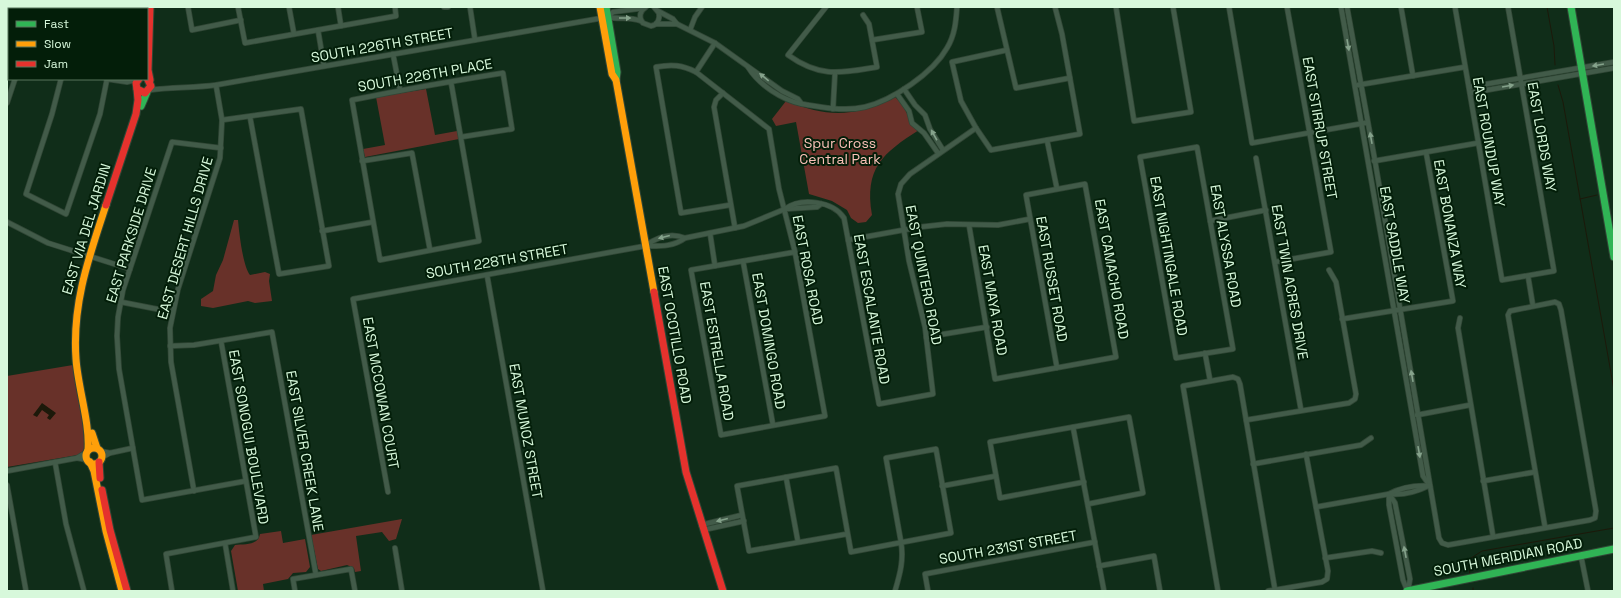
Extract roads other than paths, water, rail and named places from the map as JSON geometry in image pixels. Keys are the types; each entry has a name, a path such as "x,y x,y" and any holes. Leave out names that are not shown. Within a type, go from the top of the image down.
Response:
{"street":[{"path":"20,8 33,7"},
{"path":"150,7 148,74 149,80 160,88"},
{"path":"188,7 192,30 241,20"},
{"path":"238,7 245,43 396,16 395,7"},
{"path":"289,7 294,34"},
{"path":"338,7 341,26"},
{"path":"470,7 475,40"},
{"name":"EAST OCOTILLO ROAD","path":"600,7 605,17 617,72 616,80 686,472 702,528 723,591"},
{"name":"EAST OCOTILLO ROAD","path":"605,17 606,7"},
{"path":"690,30 695,17 702,7"},
{"path":"826,7 788,55 801,64 816,70 835,73 876,67 869,24 863,15"},
{"path":"872,40 922,32 917,7"},
{"path":"656,9 677,24 715,43 748,67 752,75 778,94 796,104 801,103 816,108 833,109 864,107 883,101 900,92 934,66 942,56 954,34 957,7"},
{"path":"997,7 1016,88 1070,78"},
{"path":"1007,50 952,62 961,101 976,128 991,150 1080,134 1062,34 1055,7"},
{"path":"1116,7 1134,121 1191,112 1172,7"},
{"path":"1229,7 1252,143 1368,122"},
{"name":"EAST STIRRUP STREET","path":"1275,262 1331,252 1287,7"},
{"name":"EAST SADDLE WAY","path":"1341,7 1358,85 1368,122 1398,310 1412,416 1423,476 1430,486"},
{"name":"EAST SADDLE WAY","path":"1347,7 1362,124 1419,415 1439,538 1442,543 1448,545 1493,536"},
{"path":"1401,7 1413,76"},
{"name":"EAST ROUNDUP WAY","path":"1455,7 1502,280 1528,276"},
{"name":"EAST LORDS WAY","path":"1508,7 1554,271 1528,276"},
{"path":"1571,7 1614,257"},
{"path":"605,17 613,12 645,8"},
{"path":"641,21 640,14 645,8"},
{"path":"656,9 660,16 656,24"},
{"path":"605,17 628,17 641,21 648,26 656,24 677,24"},
{"name":"SOUTH 226TH STREET","path":"149,91 160,88 193,88 216,85 605,17"},
{"path":"318,30 324,66"},
{"path":"696,72 715,43"},
{"path":"393,54 400,90"},
{"path":"1582,71 1614,62"},
{"path":"730,205 681,213 656,66 673,64 682,66 696,72 723,92 716,100 714,107 735,228"},
{"path":"1358,85 1465,67"},
{"path":"1469,88 1582,71 1614,68"},
{"name":"SOUTH 226TH PLACE","path":"362,161 352,100 400,90 503,73 512,129 461,137"},
{"path":"833,109 835,73"},
{"path":"7,103 15,80"},
{"path":"61,80 52,114 26,194 66,214 100,114 107,80"},
{"path":"114,80 128,82 135,80"},
{"name":"EAST VIA DEL JARDIN","path":"127,591 110,529 99,476 99,455 92,436 79,356 79,324 83,294 91,258 136,114 138,100 136,83 138,80"},
{"name":"EAST VIA DEL JARDIN","path":"89,461 89,437 75,358 74,330 76,309 82,280 132,140 143,98 149,91 149,80"},
{"path":"1470,93 1521,81"},
{"path":"128,82 143,93 149,91"},
{"path":"430,250 412,153 362,161 380,260 479,241 451,82"},
{"name":"EAST DESERT HILLS DRIVE","path":"194,491 171,362 170,346 172,312 218,170 221,148 222,120 216,85"},
{"name":"EAST ROSA ROAD","path":"723,92 769,128 779,189 795,252 825,416 773,426"},
{"path":"900,92 920,112 924,114 943,150"},
{"path":"900,92 911,117 912,123 918,127 938,153"},
{"path":"222,120 301,109 328,266 279,274 250,117"},
{"path":"911,117 914,113 920,112"},
{"path":"918,127 924,124 926,120"},
{"name":"EAST QUINTERO ROAD","path":"933,394 928,367 926,337 898,194 901,184 910,174 938,153 976,128"},
{"path":"1047,140 1057,190"},
{"name":"EAST PARKSIDE DRIVE","path":"194,491 142,500 117,352 118,323 121,302 130,269 172,142 221,148"},
{"path":"1369,162 1478,143"},
{"name":"EAST NIGHTINGALE ROAD","path":"1197,147 1140,157 1176,358 1205,353"},
{"name":"EAST ALYSSA ROAD","path":"1197,147 1233,348 1205,353"},
{"name":"EAST BONANZA WAY","path":"1398,310 1453,301 1426,152"},
{"name":"EAST TWIN ACRES DRIVE","path":"1256,158 1301,410"},
{"name":"EAST CAMACHO ROAD","path":"1057,190 1086,184 1116,357 1057,368"},
{"name":"EAST RUSSET ROAD","path":"1057,190 1026,195 1057,368"},
{"name":"SOUTH 228TH STREET","path":"353,299 645,246 671,245 678,243 685,238 735,228 761,220 785,209 807,205 817,207 821,204 837,210 844,218"},
{"path":"1210,221 1266,210"},
{"name":"EAST ESCALANTE ROAD","path":"844,218 878,404 933,394"},
{"path":"848,240 947,224 998,225 1030,219"},
{"path":"7,222 40,240 91,258 130,269"},
{"path":"322,230 373,222"},
{"name":"EAST MAYA ROAD","path":"969,224 996,379 1057,368"},
{"name":"EAST ESTRELLA ROAD","path":"710,233 716,266 692,270 721,435 773,426"},
{"name":"SOUTH 228TH STREET","path":"645,246 654,239 666,236 678,235 685,238"},
{"path":"716,266 795,252"},
{"name":"EAST DOMINGO ROAD","path":"743,261 773,426"},
{"path":"1246,420 1349,403 1355,399 1356,394 1336,282 1329,270"},
{"name":"EAST MUNOZ STREET","path":"487,275 543,591"},
{"path":"1528,276 1533,306"},
{"name":"EAST MCCOWAN COURT","path":"353,299 388,492"},
{"path":"121,302 172,312"},
{"path":"1460,318 1458,328 1493,536 1590,520 1595,518 1596,511 1562,310 1559,304 1555,302 1510,311 1508,315 1545,527"},
{"path":"1342,319 1398,310"},
{"path":"926,337 987,327"},
{"name":"EAST SILVER CREEK LANE","path":"221,341 272,332 316,575"},
{"path":"170,346 194,345 221,341"},
{"name":"EAST SONOGUI BOULEVARD","path":"221,341 256,537 225,543"},
{"path":"1205,353 1210,380"},
{"path":"75,358 81,385 84,391"},
{"path":"1218,591 1183,386 1233,377 1238,379 1275,590"},
{"path":"1412,416 1470,405"},
{"path":"1084,482 1000,498 990,442 1129,416 1143,492 1088,504"},
{"path":"1074,427 1104,591"},
{"path":"1253,464 1361,445 1371,438"},
{"path":"7,471 77,458 92,448 99,455"},
{"path":"77,458 94,463 99,455 133,448"},
{"path":"847,534 749,551 737,486 836,468 851,552 901,542 950,533 936,449 886,458 901,542 902,566 895,591"},
{"path":"1268,591 1322,582 1327,579 1325,558 1306,454"},
{"path":"89,461 94,471 106,531 122,591"},
{"path":"55,462 66,524 84,591"},
{"path":"1483,481 1535,472"},
{"path":"942,486 996,476"},
{"path":"786,477 798,542"},
{"path":"194,491 246,481"},
{"path":"7,485 26,591"},
{"path":"1316,507 1389,494 1399,489 1417,485 1430,486"},
{"path":"1389,494 1395,503 1410,579 1407,591"},
{"path":"702,528 742,514"},
{"path":"702,528 744,521"},
{"name":"SOUTH 231ST STREET","path":"928,591 925,574 1095,542"},
{"path":"172,591 166,554 225,543 233,591"},
{"path":"395,548 402,591"},
{"name":"SOUTH MERIDIAN ROAD","path":"1407,591 1614,549"},
{"path":"1325,558 1372,551 1381,553"},
{"path":"1099,566 1154,556 1160,591"},
{"path":"1581,556 1588,591"},
{"path":"295,591 292,579 351,569 355,591"}],"waterway":[{"path":"1547,7 1554,46 1555,65"},
{"path":"1558,85 1563,102 1614,390"},
{"path":"1580,199 1597,195"},
{"path":"1470,575 1468,560 1482,551 1614,528"}],"park label":[{"name":"Spur Cross Central Park","path":"840,152"}]}
